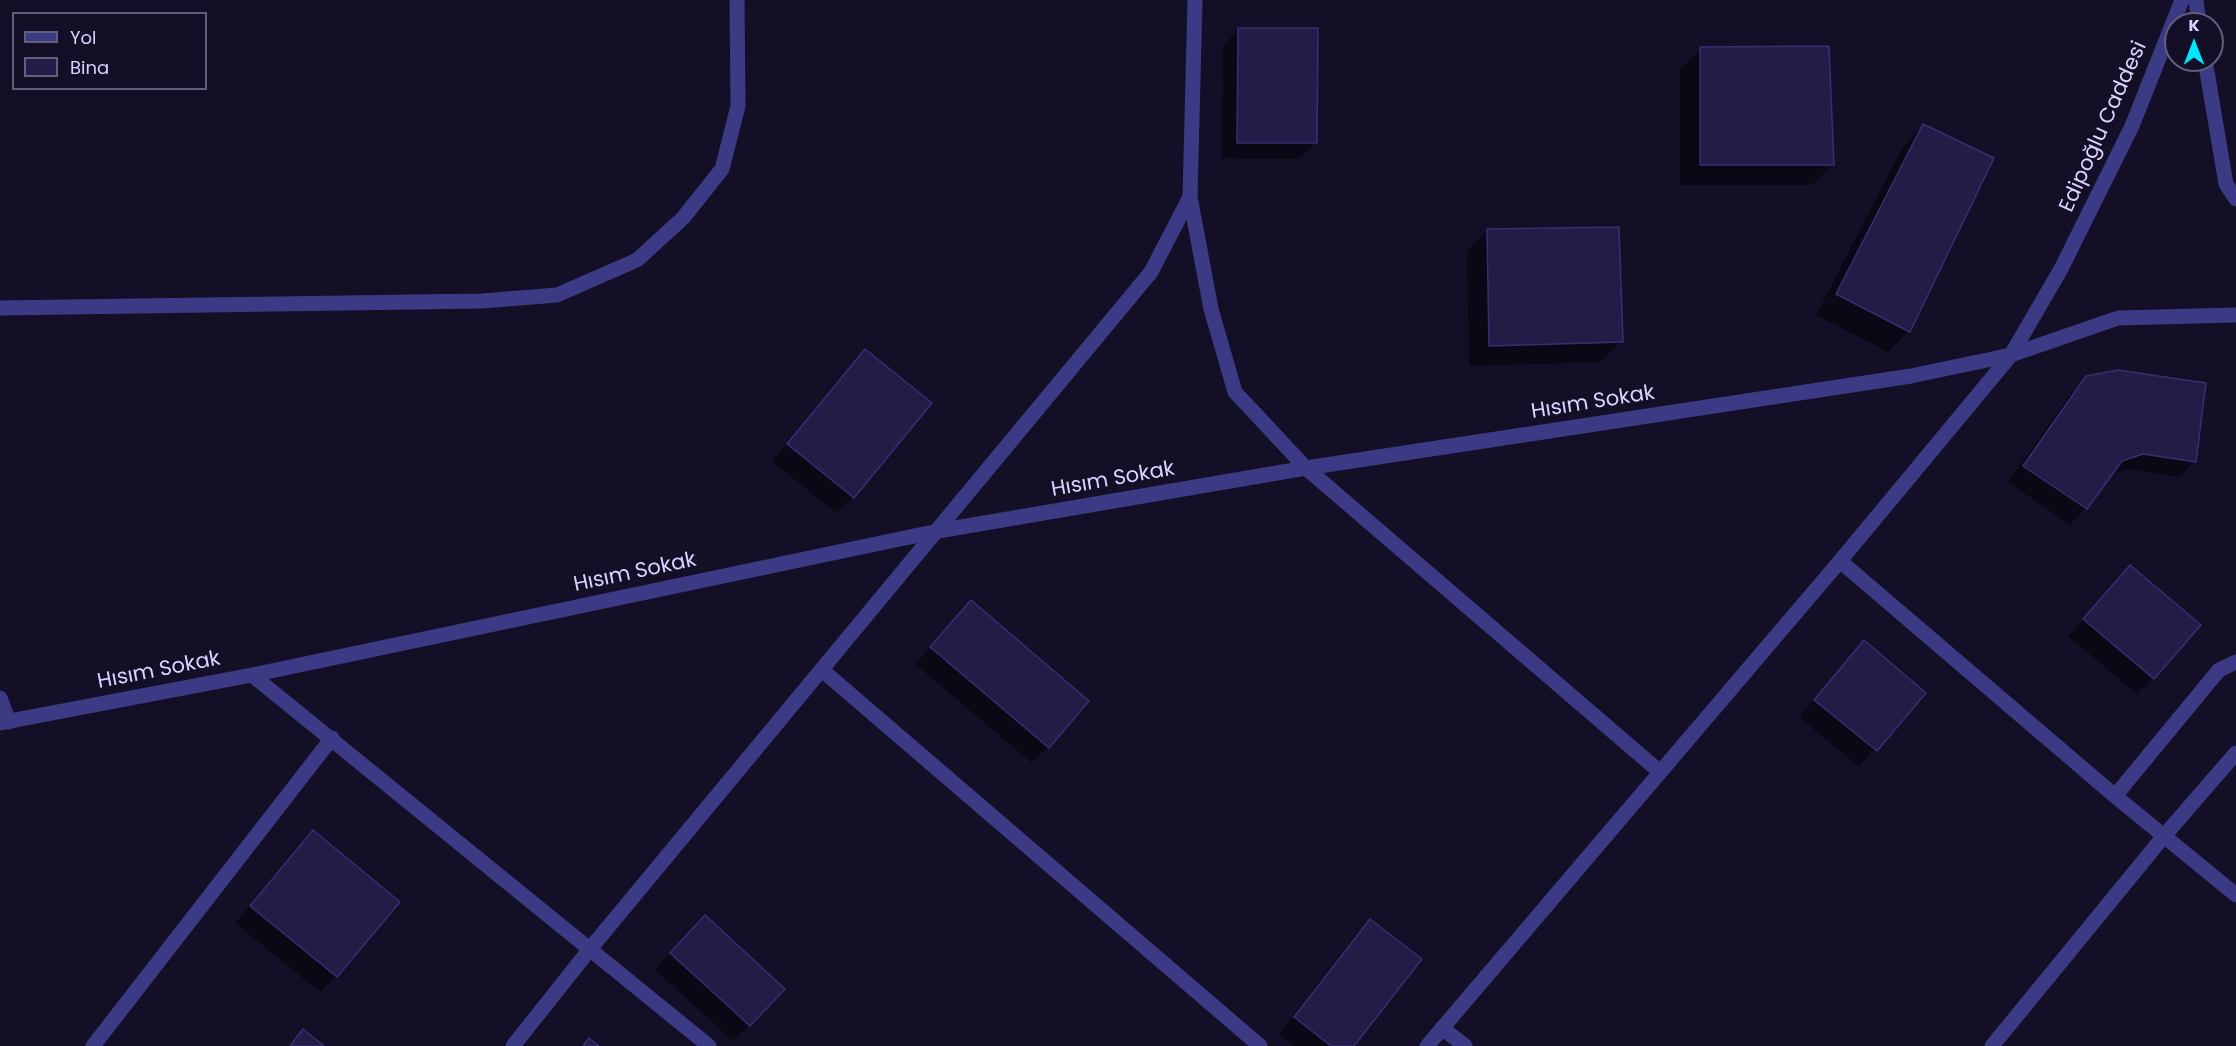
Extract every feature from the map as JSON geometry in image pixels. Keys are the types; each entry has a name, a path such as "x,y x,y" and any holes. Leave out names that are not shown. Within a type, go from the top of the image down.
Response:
{"street":[{"path":"0,308 482,301 557,295 637,260 683,218 722,169 738,106 737,0"},
{"path":"1195,0 1190,196 1211,309 1236,392 1306,468 1660,772"},
{"name":"Edipoğlu Caddesi","path":"1427,1046 1840,561 2011,355 2061,269 2132,126 2182,0"},
{"path":"2207,72 2226,184 2236,199"},
{"path":"513,1046 590,949 1151,272 1190,196"},
{"name":"Hısım Sokak","path":"5,723 252,675 938,531 1306,468 1911,376 2011,355 2118,318 2236,315"},
{"path":"1840,561 2115,796 2236,895"},
{"path":"2115,796 2219,670 2236,662"},
{"path":"822,670 1260,1046"},
{"path":"252,675 709,1046"},
{"path":"0,698 5,723"},
{"path":"93,1046 332,738"},
{"path":"1992,1046 2164,836 2236,753"},
{"path":"1442,1028 1465,1046"}],"building":[{"path":"1238,28 1318,28 1317,143 1237,143"},
{"path":"1829,46 1834,165 1700,165 1700,47"},
{"path":"1923,124 1994,158 1910,332 1836,294"},
{"path":"1619,227 1623,342 1489,346 1487,229"},
{"path":"865,349 932,403 854,498 787,444"},
{"path":"2118,370 2206,383 2196,462 2143,454 2122,461 2087,509 2023,466 2086,376"},
{"path":"2130,565 2201,625 2154,679 2083,619"},
{"path":"971,600 1089,701 1049,748 930,647"},
{"path":"1864,640 1926,693 1877,751 1814,700"},
{"path":"313,830 400,902 337,977 250,906"},
{"path":"705,915 785,989 750,1026 670,953"},
{"path":"1370,919 1422,959 1354,1046 1331,1046 1294,1017"},
{"path":"303,1029 324,1046 290,1046"},
{"path":"589,1038 599,1046 583,1046"}]}
